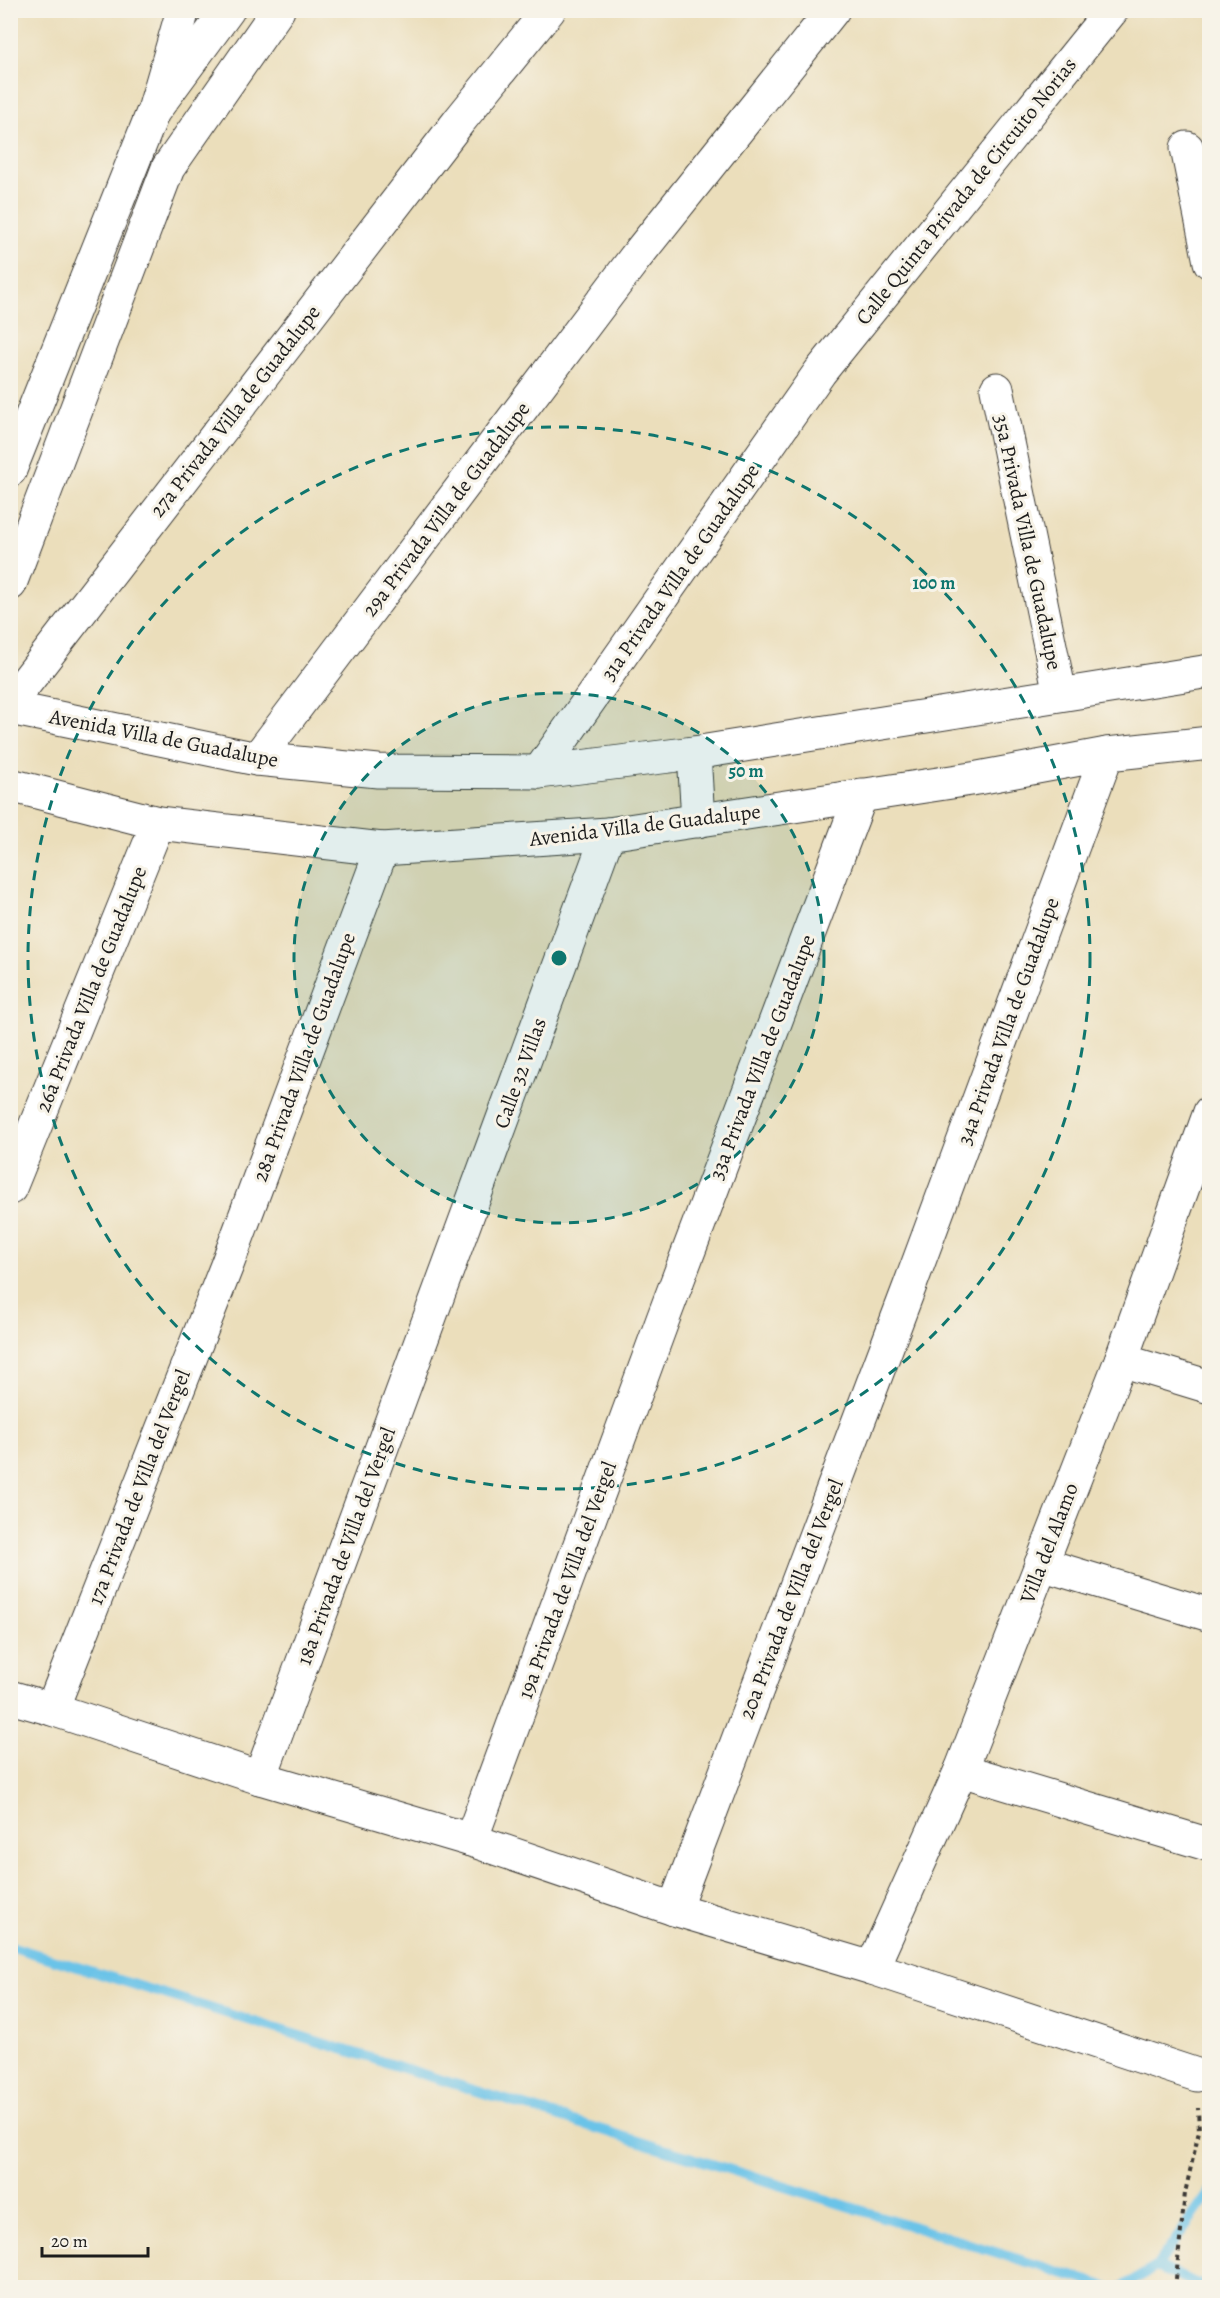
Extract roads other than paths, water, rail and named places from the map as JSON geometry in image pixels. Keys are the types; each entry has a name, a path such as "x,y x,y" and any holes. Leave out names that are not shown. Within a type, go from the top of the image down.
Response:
{"street":[{"path":"10,470 153,112 183,10"},
{"path":"153,112 228,10"},
{"path":"10,584 168,168 278,10"},
{"name":"27a Privada Villa de Guadalupe","path":"10,703 460,120 549,10"},
{"name":"29a Privada Villa de Guadalupe","path":"257,759 635,258 833,10"},
{"name":"Calle Quinta Privada de Circuito Norias","path":"820,372 1112,10"},
{"path":"1187,148 1209,262"},
{"name":"31a Privada Villa de Guadalupe","path":"539,772 820,372"},
{"name":"35a Privada Villa de Guadalupe","path":"997,389 1060,694"},
{"name":"Avenida Villa de Guadalupe","path":"10,708 257,759 378,771 539,772 693,753 1209,671"},
{"name":"Avenida Villa de Guadalupe","path":"10,785 158,823 382,849 608,834 978,778 1107,754 1209,743"},
{"path":"693,753 698,821"},
{"name":"34a Privada Villa de Guadalupe","path":"909,1288 1107,754"},
{"name":"33a Privada Villa de Guadalupe","path":"663,1319 861,795"},
{"name":"26a Privada Villa de Guadalupe","path":"10,1188 158,823"},
{"name":"Calle 32 Villas","path":"431,1313 608,834"},
{"name":"28a Privada Villa de Guadalupe","path":"227,1265 382,849"},
{"name":"Villa del Alamo","path":"872,1968 961,1770 1203,1150 1209,1112"},
{"name":"17a Privada de Villa del Vergel","path":"52,1708 227,1265"},
{"name":"20a Privada de Villa del Vergel","path":"674,1909 909,1288"},
{"name":"18a Privada de Villa del Vergel","path":"260,1778 431,1313"},
{"name":"19a Privada de Villa del Vergel","path":"471,1840 663,1319"},
{"path":"1121,1360 1209,1387"},
{"path":"1041,1564 1209,1615"},
{"path":"10,1697 52,1708 260,1778 471,1840 674,1909 872,1968 1197,2075"},
{"path":"961,1770 1209,1845"}],"waterway":[{"path":"10,1946 1111,2288"},
{"path":"1156,2267 1210,2192"},
{"path":"1121,2288 1156,2267 1209,2288"}]}
